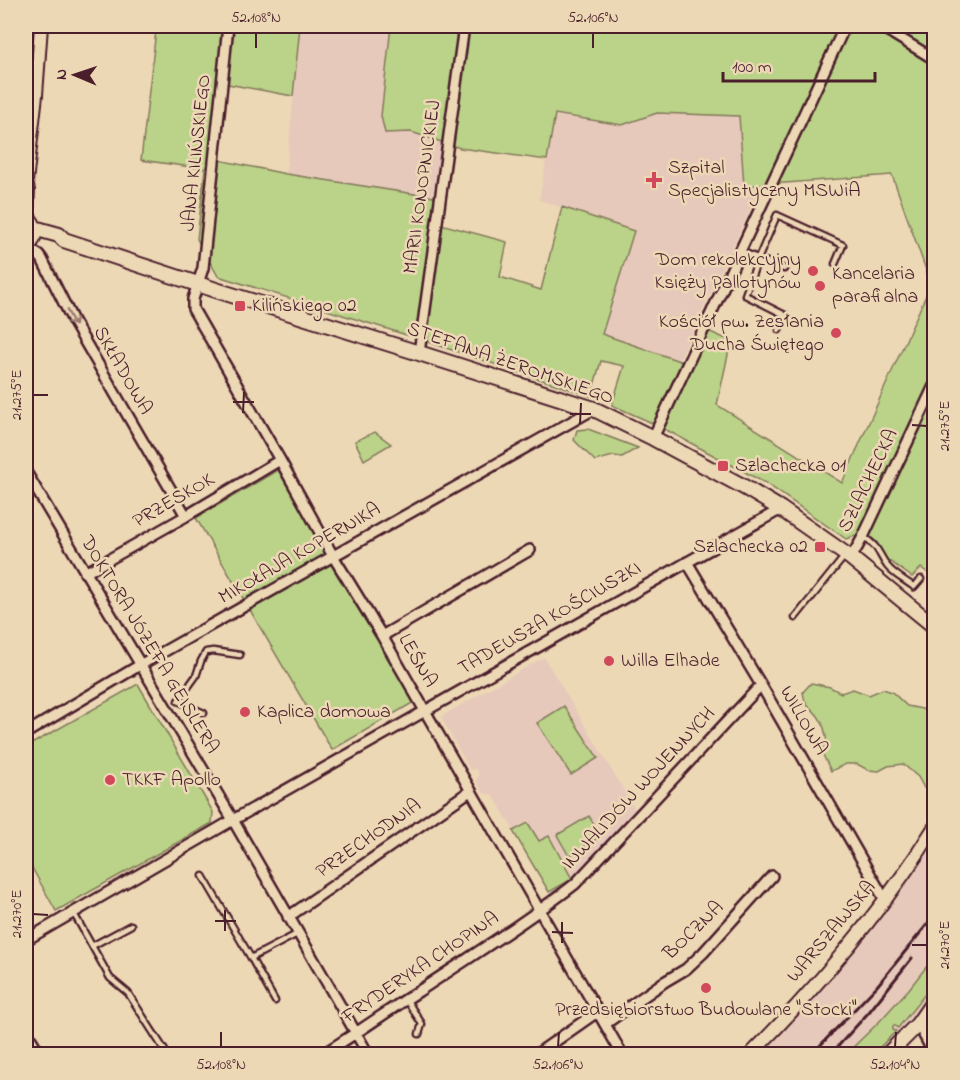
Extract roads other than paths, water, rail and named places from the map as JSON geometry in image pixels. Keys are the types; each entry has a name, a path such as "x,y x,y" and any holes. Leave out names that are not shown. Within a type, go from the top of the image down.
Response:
{"main road":[{"name":"STEFANA ŻEROMSKIEGO","path":"28,232 57,242 64,240 594,409 653,438 781,509 848,557 934,626"},
{"path":"888,1054 918,1024 934,1000"}],"street":[{"path":"28,232 26,183 41,26"},
{"name":"JANA KILIŃSKIEGO","path":"198,284 203,268 228,26"},
{"name":"MARII KONOPNICKIEJ","path":"419,352 464,26"},
{"path":"653,438 845,26"},
{"path":"880,26 934,59"},
{"name":"SKŁADOWA","path":"28,232 78,331 186,516"},
{"name":"LEŚNA","path":"198,284 193,299 193,309 333,556 382,636 622,1054"},
{"name":"SZLACHECKA","path":"848,557 863,537 934,386"},
{"name":"MIKOŁAJA KOPERNIKA","path":"26,733 141,665 594,409"},
{"name":"PRZESKOK","path":"85,573 280,460"},
{"name":"DOKTORA JÓZEFA GEISLERA","path":"26,472 233,820 368,1054"},
{"name":"TADEUSZA KOŚCIUSZKI","path":"26,940 781,509"},
{"path":"382,636 530,550"},
{"name":"WILLOWA","path":"687,562 885,900"},
{"name":"INWALIDÓW WOJENNYCH","path":"540,912 575,885 761,685"},
{"name":"PRZECHODNIA","path":"288,917 470,790"},
{"name":"WARSZAWSKA","path":"751,1054 844,951 885,900 934,828"},
{"name":"BOCZNA","path":"605,1024 686,969 772,876"},
{"name":"FRYDERYKA CHOPINA","path":"323,1054 356,1035 406,999 540,912"},
{"path":"537,1054 597,1012"},
{"path":"918,1024 934,1054"},
{"path":"26,1031 40,1054"}],"lane":[{"path":"779,330 784,315 745,296 777,215 843,245 835,264"},
{"path":"740,251 784,269"},
{"path":"863,537 875,544 893,572 914,587 921,579"},
{"path":"795,618 848,557"},
{"path":"166,707 178,700 196,676 206,652 240,655"},
{"path":"178,700 204,713"},
{"path":"203,876 275,1001"},
{"path":"74,912 110,978 128,993 167,1054"},
{"path":"92,946 131,925"},
{"path":"251,958 297,934"},
{"path":"406,999 422,1024 419,1034"}],"railway":[{"path":"812,1054 877,986 934,916"},
{"path":"831,1054 869,1012 912,958"}],"place":[{"name":"Szpital Specjalistyczny MSWiA","path":"654,180"},
{"name":"Dom rekolekcyjny Księży Pallotynów","path":"813,271"},
{"name":"Kancelaria parafialna","path":"820,286"},
{"name":"Kilińskiego 02","path":"240,306"},
{"name":"Kościół pw. Zesłania Ducha Świętego","path":"836,333"},
{"name":"Szlachecka 01","path":"723,466"},
{"name":"Szlachecka 02","path":"820,547"},
{"name":"Willa Elhade","path":"609,661"},
{"name":"Kaplica domowa","path":"245,712"},
{"name":"TKKF Apollo","path":"110,780"},
{"name":"Przedsiębiorstwo Budowlane \"Stocki\"","path":"706,988"}]}
